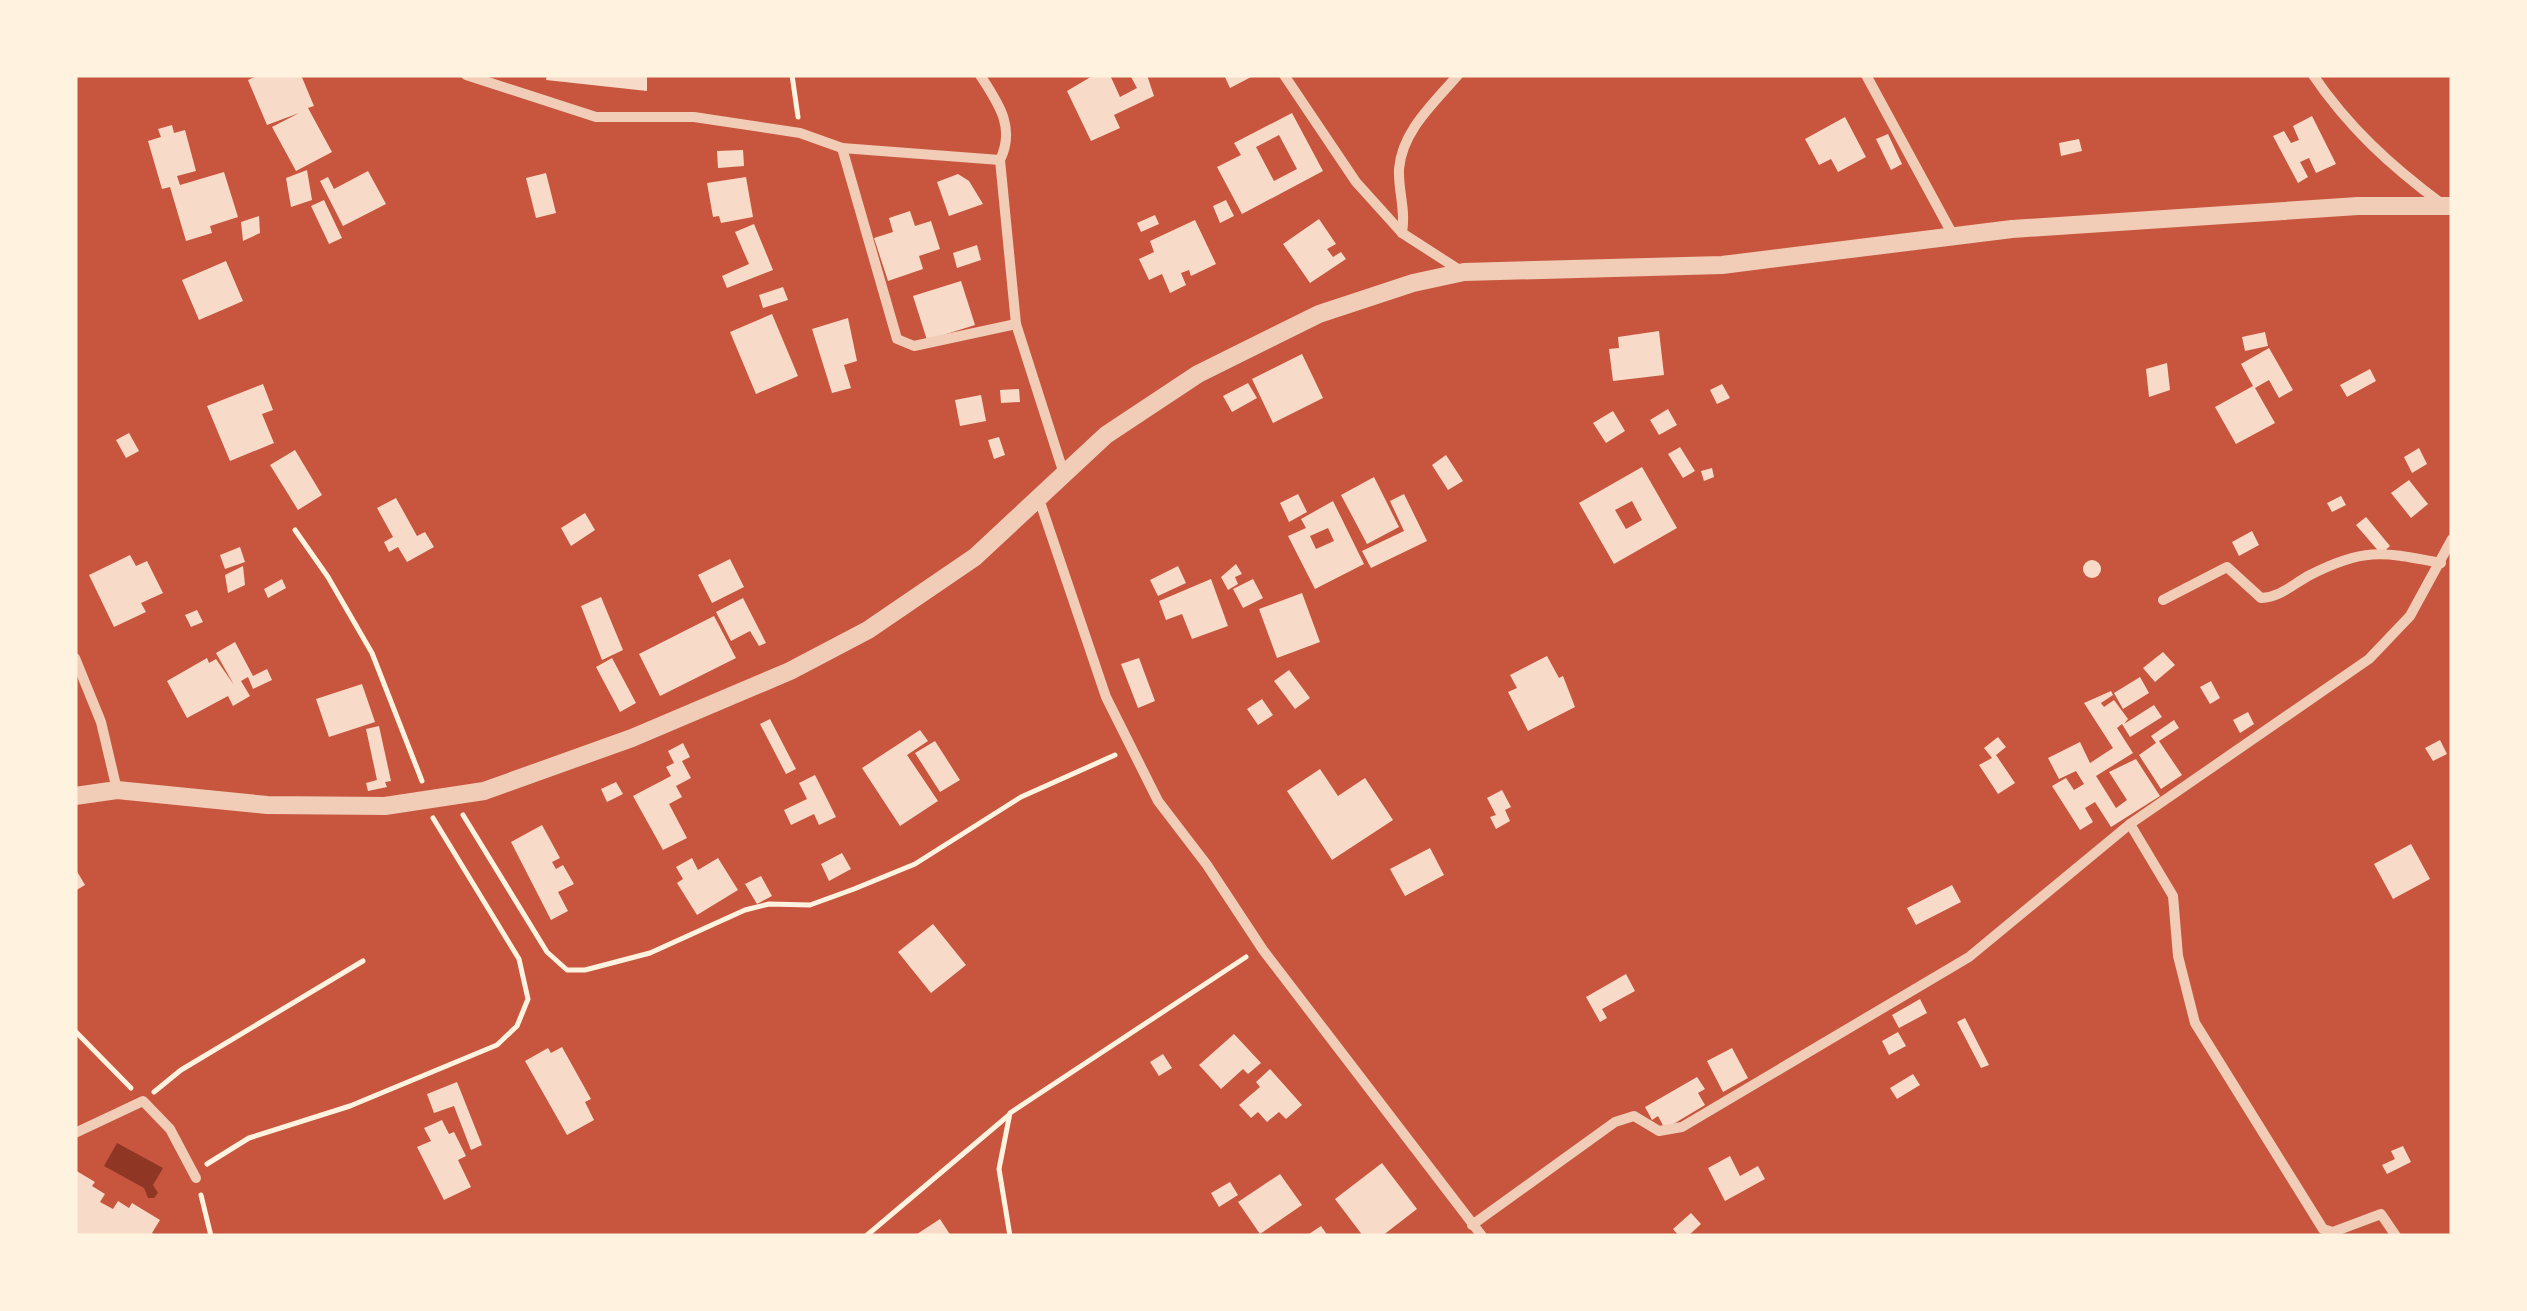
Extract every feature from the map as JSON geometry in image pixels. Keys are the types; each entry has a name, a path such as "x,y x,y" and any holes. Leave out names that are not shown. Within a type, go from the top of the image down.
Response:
{"street":[{"path":"466,75 596,117 694,117 800,133 842,148 1000,160"},
{"path":"980,75 1004,111 1006,147 1000,160 1016,324 1062,470"},
{"path":"1284,75 1356,182 1402,233 1464,272"},
{"path":"1402,233 1406,206 1399,172 1404,144 1458,75"},
{"path":"1866,75 1954,238"},
{"path":"2313,75 2360,137 2447,205"},
{"path":"842,148 897,339 914,346 1016,324"},
{"path":"75,796 117,790 266,805 385,806 484,791 548,770 790,672 868,630 975,557 1039,499 1062,470 1147,404 1261,342 1365,296 1464,272 1677,269 1954,238 2240,213 2447,205"},
{"path":"1039,499 1081,630 1130,748 1158,801 1207,864 1262,950 1482,1236"},
{"path":"1472,1224 1615,1122 1634,1116 1659,1131 1671,1132 1969,956 2130,824 2369,659 2410,616 2452,539"},
{"path":"2163,600 2227,567 2260,598 2273,598 2308,576 2370,552 2441,563"},
{"path":"75,658 101,722 117,790"},
{"path":"2130,824 2173,896 2178,956 2196,1023 2323,1229 2333,1232 2381,1214 2396,1236"},
{"path":"75,1133 143,1100 170,1129 196,1178"}],"path":[{"path":"792,75 800,133"},
{"path":"211,1236 196,1178 213,1158 249,1138 350,1106 497,1045 517,1026 528,999 519,959 432,823 433,800 406,748 372,652 328,576 295,530"},
{"path":"433,800 463,816 546,952 567,970 585,970 650,953 745,910 768,904 810,905 854,889 915,864 1020,798 1130,748"},
{"path":"866,1236 1010,1114 1262,950"},
{"path":"75,1030 143,1100 181,1070 364,961"},
{"path":"1010,1114 999,1168 1010,1236"}],"shaded area":[{"path":"117,1143 163,1168 153,1185 158,1193 154,1198 148,1198 144,1188 104,1166"}],"building":[{"path":"259,75 301,75 314,106 308,108 332,152 296,171 272,127 299,113 267,125 248,80"},
{"path":"547,75 647,75 647,91 546,80"},
{"path":"1094,75 1110,75 1120,97 1137,88 1130,75 1147,75 1154,96 1114,115 1120,128 1091,141 1067,91"},
{"path":"1224,75 1255,75 1230,88"},
{"path":"1292,113 1323,171 1242,214 1217,167 1241,155 1234,143","holes":["1279,135 1297,169 1274,181 1256,147"]},
{"path":"2312,116 2336,164 2316,173 2309,158 2300,162 2308,177 2298,183 2273,136 2284,131 2291,143 2299,140 2293,126"},
{"path":"1845,117 1866,157 1838,172 1831,159 1819,165 1805,139"},
{"path":"172,125 174,133 185,130 196,171 177,176 180,185 224,172 238,217 210,226 212,233 186,241 170,187 162,189 148,141 161,137 158,129"},
{"path":"1888,134 1902,164 1891,170 1876,139"},
{"path":"2079,139 2082,151 2061,156 2059,143"},
{"path":"743,150 744,166 718,168 717,151"},
{"path":"307,170 312,200 291,207 286,178"},
{"path":"368,171 386,204 343,226 320,181 328,177 334,189"},
{"path":"546,173 556,213 536,218 526,178"},
{"path":"958,174 969,181 983,204 949,216 937,182"},
{"path":"746,177 753,217 721,223 719,216 713,217 707,183"},
{"path":"324,200 342,238 329,244 311,206"},
{"path":"1226,200 1234,216 1220,223 1213,206"},
{"path":"910,211 915,226 931,221 940,249 919,256 923,269 888,281 874,238 893,232 889,218"},
{"path":"1155,215 1159,224 1141,232 1137,223"},
{"path":"259,216 260,233 243,241 241,222"},
{"path":"1319,219 1336,244 1327,249 1333,257 1341,252 1346,259 1310,283 1283,244"},
{"path":"1195,220 1216,264 1191,276 1189,270 1181,273 1186,285 1170,293 1162,274 1149,280 1139,259 1154,252 1150,241"},
{"path":"754,224 773,270 727,288 722,276 749,264 735,232"},
{"path":"977,245 981,260 957,268 953,253"},
{"path":"226,261 243,301 199,320 182,280"},
{"path":"961,281 975,325 927,340 913,296"},
{"path":"783,287 788,300 763,308 759,295"},
{"path":"772,314 798,376 756,394 730,332"},
{"path":"848,318 857,361 844,365 851,388 832,393 812,329"},
{"path":"1659,331 1664,375 1613,381 1609,349 1619,348 1618,337"},
{"path":"2265,332 2268,346 2245,351 2242,337"},
{"path":"2269,348 2293,390 2279,398 2269,380 2255,388 2275,423 2236,444 2215,407 2253,386 2241,364"},
{"path":"1302,354 1323,398 1273,423 1252,379"},
{"path":"2167,363 2170,390 2149,397 2146,369"},
{"path":"2370,369 2376,381 2347,397 2340,385"},
{"path":"1248,383 1257,398 1232,412 1223,396"},
{"path":"263,384 273,410 262,414 274,443 230,461 207,406"},
{"path":"1722,384 1730,398 1717,404 1710,390"},
{"path":"1019,389 1020,402 1001,403 1000,390"},
{"path":"981,395 986,421 960,426 955,400"},
{"path":"1668,409 1677,425 1659,435 1650,420"},
{"path":"1613,411 1625,431 1606,443 1593,423"},
{"path":"129,433 139,451 126,458 116,440"},
{"path":"999,437 1005,455 994,459 988,440"},
{"path":"1680,447 1695,471 1683,478 1668,454"},
{"path":"2419,448 2427,464 2412,473 2404,457"},
{"path":"295,450 322,495 298,510 270,465"},
{"path":"1446,455 1463,481 1448,490 1432,465"},
{"path":"1642,467 1677,528 1614,564 1579,503","holes":["1632,501 1642,520 1626,529 1615,510"]},
{"path":"1712,468 1714,477 1704,481 1701,471"},
{"path":"1374,477 1399,527 1367,544 1341,495"},
{"path":"2409,480 2428,504 2411,518 2391,493"},
{"path":"1298,494 1307,512 1289,522 1280,503"},
{"path":"1404,494 1427,541 1371,568 1362,551 1404,531 1390,501"},
{"path":"2341,496 2346,505 2332,512 2327,503"},
{"path":"396,498 417,536 425,532 434,547 407,562 398,547 389,552 384,542 393,537 377,508"},
{"path":"1333,501 1364,564 1315,589 1288,536 1306,528 1301,519","holes":["1328,528 1334,541 1316,549 1310,536"]},
{"path":"585,513 595,530 571,546 561,528"},
{"path":"2366,517 2390,546 2381,554 2356,525"},
{"path":"2252,531 2259,545 2239,556 2232,542"},
{"path":"240,547 245,562 225,569 220,555"},
{"path":"130,555 136,566 147,561 163,593 141,603 146,612 114,627 89,575"},
{"path":"730,559 744,587 712,603 698,575"},
{"path":"2092,560 2099,562 2099,576 2092,578 2085,576 2083,569 2085,562"},
{"path":"1236,564 1242,574 1235,577 1238,584 1228,590 1221,577"},
{"path":"243,566 245,585 228,593 225,575"},
{"path":"1178,566 1186,583 1158,596 1150,580"},
{"path":"282,579 286,588 268,598 264,589"},
{"path":"1211,579 1228,626 1192,639 1182,614 1166,620 1159,601"},
{"path":"1253,579 1263,598 1243,608 1233,589"},
{"path":"1302,593 1320,642 1277,658 1259,609"},
{"path":"601,597 623,650 602,660 581,606"},
{"path":"743,598 766,643 759,646 750,631 731,641 716,612"},
{"path":"197,610 203,622 191,627 185,615"},
{"path":"714,616 736,658 660,696 639,654"},
{"path":"235,642 253,676 267,669 272,680 253,689 248,677 241,681 250,696 233,706 228,696 187,718 167,681 207,658 209,663 216,659 234,685 216,653"},
{"path":"2163,652 2175,665 2155,682 2143,668"},
{"path":"1547,656 1559,678 1563,676 1575,707 1528,731 1508,692 1517,688 1510,675"},
{"path":"612,658 636,703 620,712 596,667"},
{"path":"1139,658 1155,701 1138,708 1121,664"},
{"path":"1289,670 1310,698 1295,709 1274,681"},
{"path":"2140,677 2149,693 2123,709 2114,693"},
{"path":"2211,681 2220,698 2210,704 2200,687"},
{"path":"362,684 375,722 329,737 316,699"},
{"path":"2111,691 2113,695 2101,703 2104,707 2114,700 2128,719 2124,724 2154,705 2162,717 2130,737 2122,724 2117,728 2133,753 2096,776 2116,808 2127,800 2109,772 2136,759 2160,796 2111,827 2095,802 2085,808 2093,822 2080,830 2052,786 2066,778 2074,790 2084,784 2076,771 2059,779 2048,758 2080,742 2090,763 2113,748 2084,703"},
{"path":"1262,699 1273,715 1258,725 1247,709"},
{"path":"2248,712 2254,724 2240,733 2233,720"},
{"path":"770,719 796,769 786,774 760,724"},
{"path":"2174,720 2179,728 2159,741 2182,775 2161,789 2139,755 2156,743 2151,736"},
{"path":"379,726 391,781 385,782 387,787 368,791 366,783 377,780 366,729"},
{"path":"920,730 928,741 907,755 938,801 900,826 862,768"},
{"path":"1998,737 2006,747 1996,755 2015,783 1998,794 1979,765 1992,758 1984,748"},
{"path":"2440,740 2447,754 2433,761 2425,748"},
{"path":"935,741 960,780 940,792 915,753"},
{"path":"683,743 690,757 682,761 691,778 676,786 682,797 669,804 687,838 663,850 633,796 671,776 666,767 674,763 668,751"},
{"path":"1320,769 1338,796 1365,778 1393,820 1332,860 1287,791"},
{"path":"815,775 836,817 819,825 814,814 791,825 784,810 807,799 799,783"},
{"path":"616,782 623,794 607,802 601,789"},
{"path":"1502,790 1511,807 1505,810 1510,821 1496,829 1490,817 1496,815 1487,798"},
{"path":"542,825 560,858 552,862 556,869 563,865 574,884 558,892 568,911 551,920 511,842"},
{"path":"2411,844 2430,879 2393,899 2374,864"},
{"path":"1430,848 1444,875 1405,896 1390,869"},
{"path":"842,853 851,869 829,881 821,864"},
{"path":"692,858 698,870 718,858 738,890 697,915 677,883 683,879 676,867"},
{"path":"75,868 85,885 75,891"},
{"path":"761,876 772,896 757,904 745,884"},
{"path":"1952,885 1961,902 1916,925 1907,908"},
{"path":"933,924 966,965 931,993 898,952"},
{"path":"1626,974 1635,991 1602,1009 1607,1018 1600,1022 1586,997"},
{"path":"1920,999 1927,1013 1899,1028 1892,1015"},
{"path":"1965,1018 1989,1065 1981,1068 1957,1022"},
{"path":"1898,1032 1906,1046 1889,1055 1882,1041"},
{"path":"1234,1034 1261,1063 1248,1074 1243,1069 1221,1089 1199,1065"},
{"path":"562,1047 591,1099 585,1102 594,1120 567,1135 525,1061 548,1048 551,1053"},
{"path":"1732,1048 1748,1078 1723,1092 1707,1061"},
{"path":"1163,1054 1172,1068 1159,1076 1150,1062"},
{"path":"1270,1069 1302,1105 1286,1119 1279,1112 1267,1122 1258,1112 1251,1118 1239,1105 1260,1087 1256,1082"},
{"path":"1913,1074 1920,1085 1897,1099 1890,1088"},
{"path":"1697,1077 1705,1089 1698,1093 1705,1105 1665,1129 1658,1116 1652,1120 1645,1107"},
{"path":"457,1082 482,1145 471,1150 454,1106 434,1113 427,1094"},
{"path":"442,1120 449,1134 454,1132 466,1156 458,1160 471,1187 444,1200 417,1147 431,1141 424,1128"},
{"path":"2403,1146 2411,1162 2387,1174 2382,1165 2395,1159 2391,1151"},
{"path":"1730,1156 1740,1176 1758,1166 1765,1179 1725,1201 1708,1168"},
{"path":"1382,1163 1417,1209 1382,1236 1363,1236 1335,1199"},
{"path":"75,1170 95,1182 92,1186 105,1194 100,1202 113,1209 118,1201 129,1208 132,1203 160,1220 152,1233 157,1236 75,1236"},
{"path":"1280,1174 1302,1205 1260,1234 1238,1202"},
{"path":"1230,1182 1238,1195 1219,1207 1211,1193"},
{"path":"1691,1213 1701,1224 1688,1236 1679,1236 1673,1229"},
{"path":"940,1219 951,1236 914,1236"},
{"path":"1321,1226 1328,1236 1306,1236"}]}
